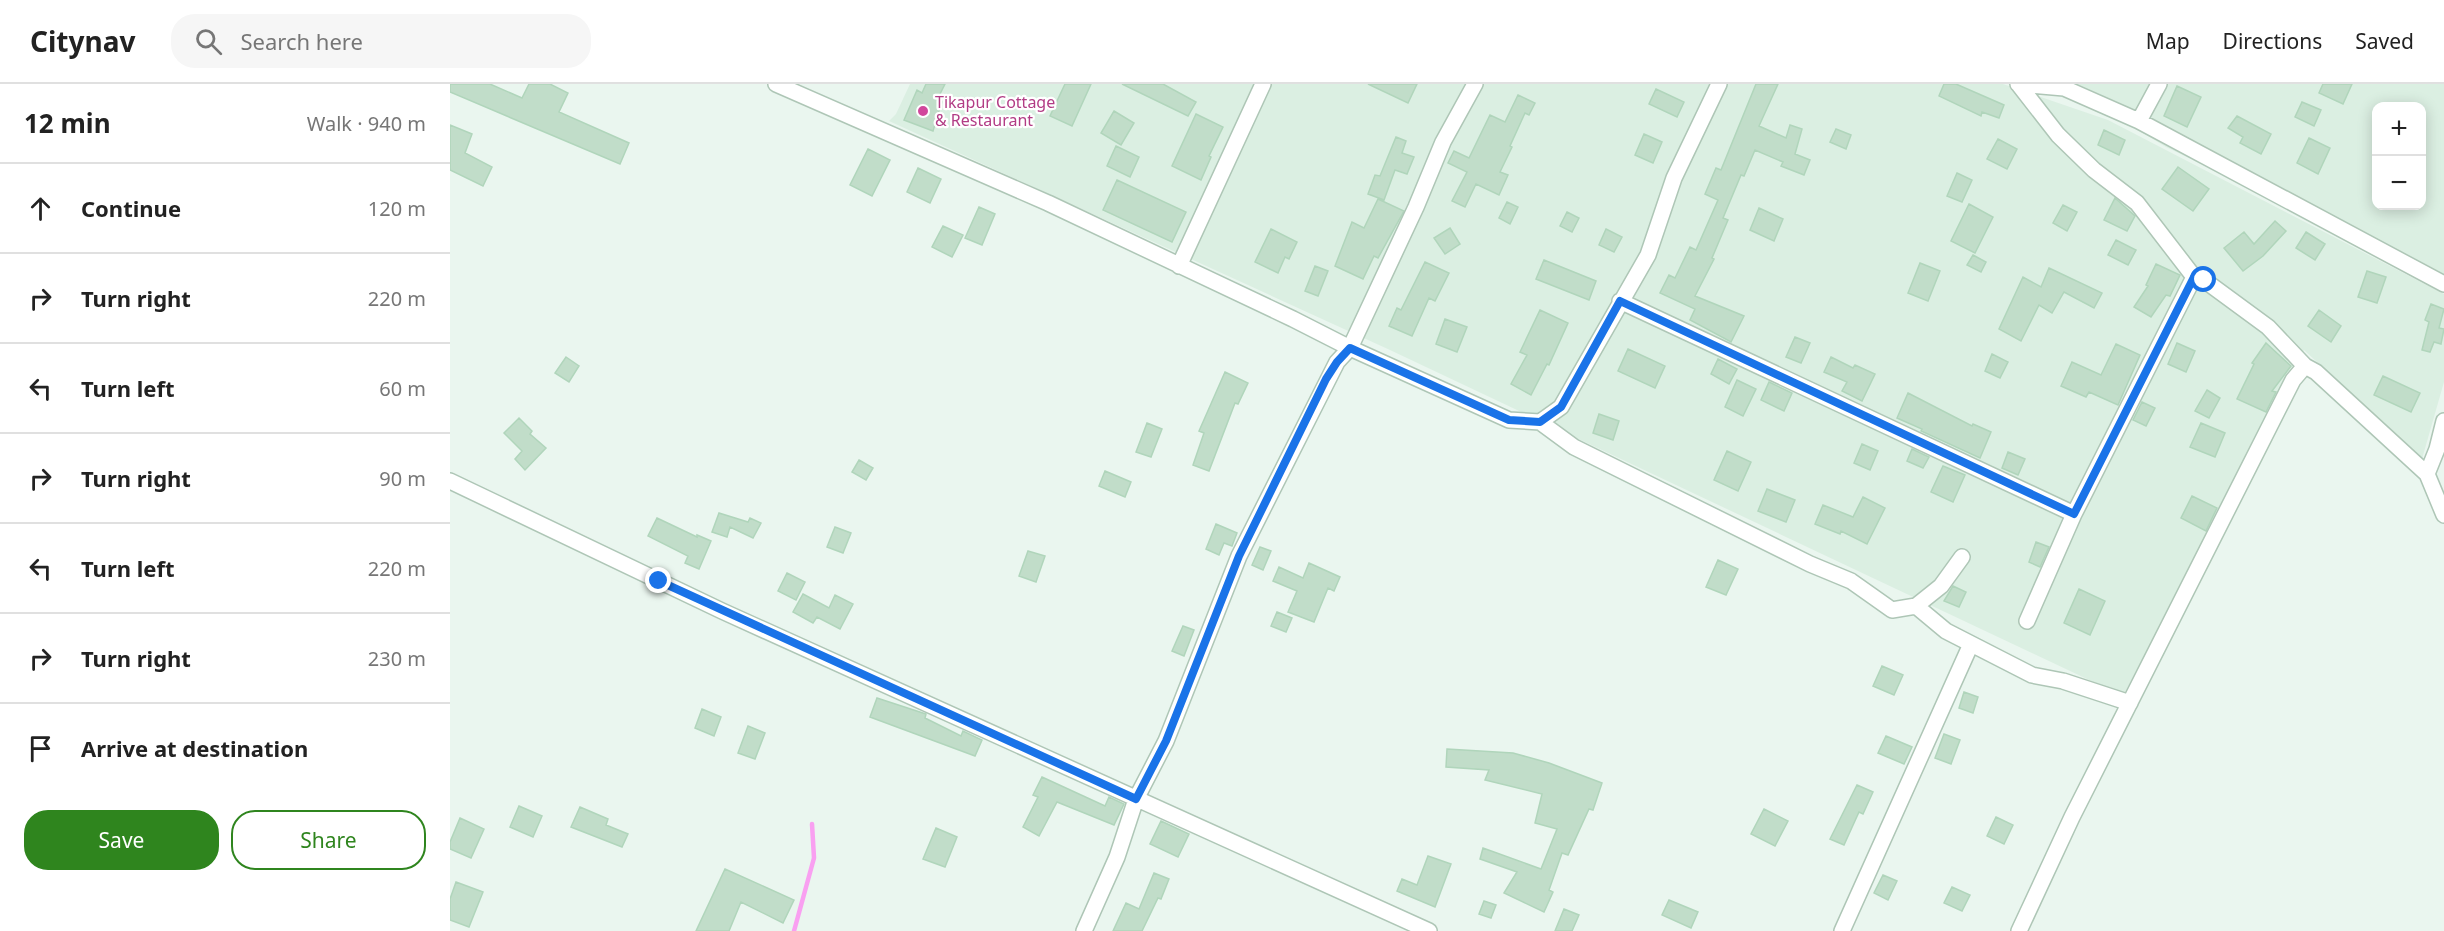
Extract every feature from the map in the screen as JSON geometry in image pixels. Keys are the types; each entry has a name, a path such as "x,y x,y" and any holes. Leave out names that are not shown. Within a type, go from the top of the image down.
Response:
{"street":[{"path":"776,84 1048,203 1350,348 1509,420 1540,422 1574,447 1810,564 1851,581 1892,610 1916,606 1941,586 1962,557"},
{"path":"1179,266 1263,84"},
{"path":"1084,931 1117,857 1136,799 1166,741 1239,556 1326,379 1350,348 1416,207 1443,142 1475,84"},
{"path":"1540,422 1561,407 1648,255 1674,178 1719,84"},
{"path":"2019,84 2064,88 2139,121 2444,284"},
{"path":"2019,84 2058,135 2094,170 2137,203 2194,277 2204,280 2268,327 2305,366 2316,372 2427,474 2444,515"},
{"path":"2139,121 2159,84"},
{"path":"2027,621 2074,514 2194,277"},
{"path":"1620,301 2074,514"},
{"path":"2019,931 2072,817 2293,380 2305,366"},
{"path":"2427,474 2441,449 2444,421"},
{"path":"450,482 722,611 1429,931"},
{"path":"1916,606 1946,631 2032,675 2063,681 2130,703"},
{"path":"1842,931 1971,644"}],"shaded area":[{"path":"910,84 2003,84 2108,120 2444,294 2444,382 2422,459 2304,350 2123,696 1390,350 889,121 896,114"},
{"path":"2062,84 2444,84 2444,281 2166,147"}],"building":[{"path":"450,84 490,84 522,98 529,84 550,84 568,93 559,112 629,143 620,164 450,92"},
{"name":"Tikapur Cottage & Restaurant","path":"926,84 945,84 937,100 942,102 933,131 904,120 917,90 922,93"},
{"path":"1065,84 1091,84 1072,126 1050,116"},
{"path":"1122,84 1163,84 1196,102 1188,116"},
{"path":"1368,84 1417,84 1408,103"},
{"path":"1756,84 1778,84 1759,126 1786,138 1790,125 1802,129 1795,154 1810,160 1804,175 1781,166 1783,162 1755,150 1744,176 1741,175 1723,218 1728,220 1712,258 1714,259 1695,296 1744,316 1731,342 1690,320 1695,309 1660,293 1669,275 1675,278 1690,247 1696,250 1718,200 1705,194 1716,168 1721,170"},
{"path":"1944,84 1956,84 2004,105 1999,118 1982,112 1981,116 1939,96"},
{"path":"2323,84 2352,84 2343,104 2319,93"},
{"path":"2177,86 2201,97 2187,127 2164,116"},
{"path":"1656,89 1684,102 1677,117 1649,104"},
{"path":"1518,95 1535,103 1529,115 1525,113 1510,146 1512,147 1500,172 1508,175 1499,195 1476,184 1465,207 1452,201 1467,172 1448,163 1454,151 1469,158 1490,115 1505,122"},
{"path":"2302,102 2321,110 2314,126 2295,117"},
{"path":"1114,111 1134,123 1121,145 1101,133"},
{"path":"1196,114 1223,127 1209,156 1211,157 1201,180 1172,166"},
{"path":"2237,116 2271,134 2261,154 2240,143 2243,137 2228,128"},
{"path":"450,125 472,134 465,153 492,167 483,186 450,170"},
{"path":"1836,129 1851,135 1846,149 1830,142"},
{"path":"2104,130 2125,140 2119,155 2098,145"},
{"path":"1644,134 1662,142 1653,163 1635,155"},
{"path":"1396,137 1406,141 1402,153 1414,157 1407,174 1395,170 1384,200 1368,194 1375,175 1380,176"},
{"path":"2309,138 2330,148 2318,174 2297,163"},
{"path":"1998,139 2017,149 2007,169 1987,159"},
{"path":"1116,146 1139,157 1130,177 1107,166"},
{"path":"868,149 890,160 872,196 850,185"},
{"path":"2178,167 2209,189 2193,211 2162,189"},
{"path":"918,168 941,179 930,203 907,192"},
{"path":"1957,173 1972,180 1962,202 1947,196"},
{"path":"1117,180 1186,212 1172,242 1103,210"},
{"path":"2115,198 2135,216 2127,231 2104,220"},
{"path":"1378,199 1404,211 1378,258 1374,256 1363,279 1335,266 1352,222 1364,228"},
{"path":"1507,202 1518,207 1510,224 1499,218"},
{"path":"1969,204 1993,217 1975,253 1951,241"},
{"path":"2063,205 2077,212 2067,231 2053,223"},
{"path":"979,207 995,214 982,245 965,238"},
{"path":"1759,208 1783,219 1774,241 1750,230"},
{"path":"1567,212 1579,218 1572,232 1560,226"},
{"path":"2275,221 2286,231 2263,256 2243,271 2224,248 2244,232 2254,244"},
{"path":"943,226 963,235 952,257 932,247"},
{"path":"1450,228 1460,244 1445,254 1434,238"},
{"path":"1271,229 1297,242 1289,259 1285,257 1278,273 1255,262"},
{"path":"1606,229 1622,237 1614,252 1599,245"},
{"path":"2306,232 2325,244 2315,260 2296,248"},
{"path":"2116,240 2136,250 2128,265 2108,255"},
{"path":"1973,255 1986,262 1981,272 1967,265"},
{"path":"1544,260 1596,281 1589,300 1536,279"},
{"path":"1425,262 1449,273 1435,301 1429,298 1412,336 1389,326 1397,308 1401,310"},
{"path":"1920,263 1940,271 1928,301 1908,293"},
{"path":"2156,264 2180,275 2170,296 2166,295 2151,317 2134,307 2148,286 2146,285"},
{"path":"1315,266 1328,271 1318,296 1305,291"},
{"path":"2049,268 2102,293 2094,308 2064,292 2052,313 2039,305 2021,341 1999,329 2023,277 2041,287"},
{"path":"2367,271 2386,277 2377,303 2358,297"},
{"path":"2431,304 2444,309 2439,328 2444,329 2441,344 2434,342 2430,352 2422,350 2429,322 2425,320"},
{"path":"1540,310 1568,323 1549,365 1547,364 1531,395 1511,384 1527,355 1520,352"},
{"path":"2319,310 2341,326 2331,342 2308,326"},
{"path":"1445,319 1467,327 1457,352 1436,344"},
{"path":"1795,337 1810,343 1801,363 1786,357"},
{"path":"2177,343 2195,351 2186,372 2168,364"},
{"path":"2266,343 2291,366 2272,391 2276,392 2266,412 2237,399 2254,364 2252,363"},
{"path":"2116,344 2140,355 2118,405 2089,392 2086,397 2061,386 2072,362 2101,375"},
{"path":"1628,349 1665,366 1655,388 1618,371"},
{"path":"1992,354 2008,362 2000,378 1985,371"},
{"path":"566,357 579,366 569,382 555,373"},
{"path":"1831,357 1853,368 1855,365 1875,374 1862,401 1842,391 1847,382 1824,372"},
{"path":"1718,359 1737,369 1729,384 1711,374"},
{"path":"1225,372 1248,383 1238,404 1235,403 1209,471 1193,465 1204,433 1199,431"},
{"path":"2383,376 2420,393 2411,412 2374,395"},
{"path":"1737,380 1756,389 1743,416 1725,407"},
{"path":"1769,382 1792,393 1784,411 1761,400"},
{"path":"2207,390 2220,398 2209,418 2195,411"},
{"path":"1908,393 1972,426 1973,424 1991,432 1980,458 1897,418"},
{"path":"2142,402 2155,408 2146,426 2133,420"},
{"path":"1599,414 1619,421 1613,440 1593,433"},
{"path":"519,418 532,431 530,434 546,448 525,470 515,459 522,451 504,433"},
{"path":"1147,423 1162,429 1151,457 1136,452"},
{"path":"2201,423 2225,433 2215,457 2190,447"},
{"path":"1862,444 1878,451 1870,470 1854,463"},
{"path":"1912,449 1929,457 1923,468 1907,461"},
{"path":"1727,451 1751,462 1738,491 1714,480"},
{"path":"2008,452 2025,459 2018,475 2002,468"},
{"path":"859,460 873,468 866,480 852,472"},
{"path":"1943,466 1965,475 1953,502 1931,492"},
{"path":"1105,471 1131,482 1125,497 1099,486"},
{"path":"1767,489 1795,500 1786,522 1758,511"},
{"path":"2192,496 2217,508 2206,531 2181,518"},
{"path":"1863,497 1885,508 1867,544 1841,531 1840,534 1815,524 1823,505 1853,517"},
{"path":"719,513 748,522 750,518 761,523 753,538 730,527 727,537 712,532"},
{"path":"657,518 697,537 697,535 711,541 699,569 685,563 688,556 648,536"},
{"path":"1216,524 1237,533 1232,546 1224,543 1219,555 1206,549"},
{"path":"835,527 851,533 843,553 827,547"},
{"path":"2036,542 2049,547 2040,567 2029,562"},
{"path":"1260,547 1271,551 1263,570 1252,565"},
{"path":"1028,551 1045,556 1036,582 1019,576"},
{"path":"1718,560 1738,569 1726,595 1706,587"},
{"path":"1309,563 1340,577 1334,591 1328,588 1314,622 1288,612 1297,591 1273,581 1279,567 1303,578"},
{"path":"787,573 805,582 796,600 778,591"},
{"path":"1953,586 1966,592 1959,607 1944,601"},
{"path":"2079,589 2105,601 2090,635 2064,623"},
{"path":"803,594 829,608 835,595 853,604 840,629 817,617 813,623 793,612"},
{"path":"1277,612 1292,618 1286,632 1271,626"},
{"path":"1183,626 1194,630 1184,656 1172,651"},
{"path":"1882,666 1903,675 1894,695 1873,686"},
{"path":"1964,692 1978,697 1973,713 1959,708"},
{"path":"877,698 926,714 925,718 961,736 963,731 982,740 975,756 870,717"},
{"path":"702,709 721,717 714,736 695,728"},
{"path":"748,726 765,733 755,759 738,753"},
{"path":"1944,734 1960,740 1951,764 1935,758"},
{"path":"1886,736 1912,747 1904,764 1878,753"},
{"path":"1447,749 1513,753 1549,763 1602,783 1593,810 1589,809 1568,855 1562,853 1549,890 1553,892 1544,912 1504,893 1517,872 1480,859 1483,848 1541,869 1557,829 1535,823 1542,794 1485,780 1489,770 1446,767"},
{"path":"1042,777 1105,806 1109,797 1124,804 1114,825 1057,802 1039,836 1023,827 1038,797 1033,795"},
{"path":"1857,785 1873,792 1863,814 1859,812 1844,845 1830,839"},
{"path":"519,806 542,816 533,837 510,827"},
{"path":"580,807 608,819 606,825 628,834 622,847 571,827"},
{"path":"1764,809 1788,821 1775,846 1751,834"},
{"path":"1996,817 2013,825 2004,844 1987,836"},
{"path":"460,818 484,829 471,858 450,849 450,842"},
{"path":"1161,821 1189,834 1178,857 1150,844"},
{"path":"936,828 957,837 945,867 923,859"},
{"path":"1428,856 1451,864 1435,907 1397,891 1402,879 1417,885"},
{"path":"725,869 794,900 783,923 741,902 729,931 696,931"},
{"path":"1154,873 1169,879 1161,899 1158,898 1142,931 1113,931 1126,903 1139,909"},
{"path":"1883,875 1897,881 1888,900 1874,893"},
{"path":"456,882 483,892 469,927 450,920 450,899"},
{"path":"1952,887 1970,895 1962,911 1944,903"},
{"path":"1669,900 1698,912 1691,928 1662,915"},
{"path":"1484,901 1496,905 1491,918 1479,914"},
{"path":"1564,909 1579,915 1572,931 1555,931"}],"waterway":[{"path":"794,931 814,858 812,824"}],"place":[{"name":"Tikapur Cottage & Restaurant","path":"923,111"}],"route":[{"path":"659,581 1136,799 1166,741 1239,556 1326,379 1350,348 1509,420 1540,422 1561,407 1620,301 2074,514 2194,277 2204,280"}]}
